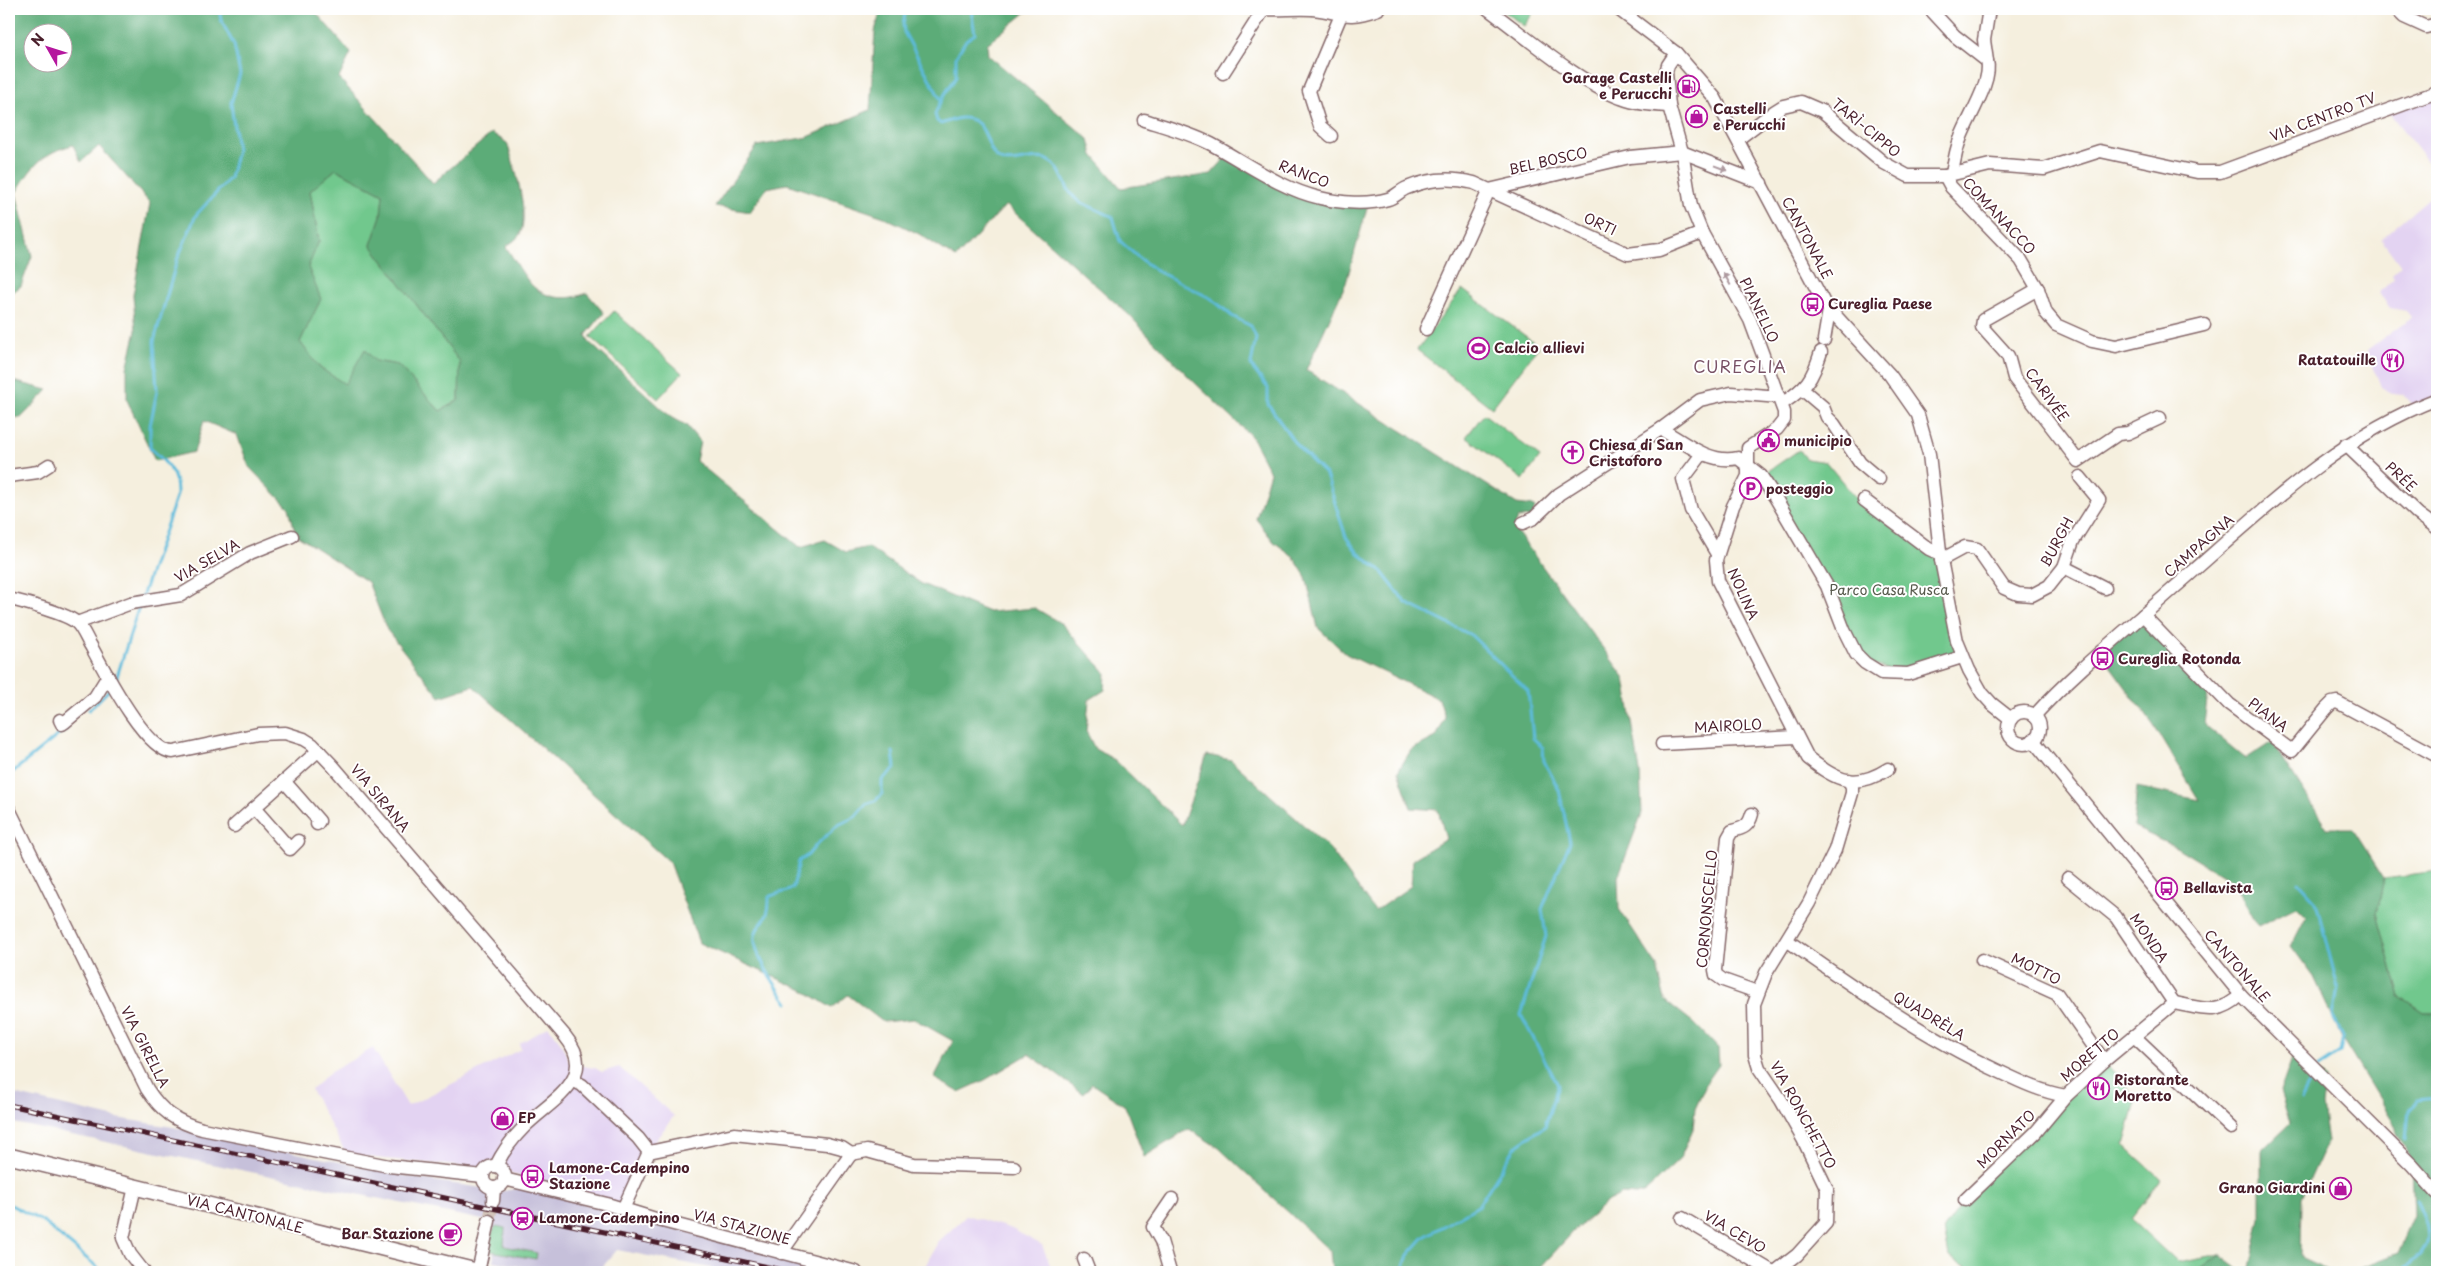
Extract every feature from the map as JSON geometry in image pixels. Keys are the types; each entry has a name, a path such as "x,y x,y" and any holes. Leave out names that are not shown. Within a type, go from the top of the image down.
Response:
{"main road":[{"name":"VIA CANTONALE","path":"9,1156 479,1272"}],"street":[{"path":"1223,73 1264,9 1312,9 1340,15 1358,16 1378,9"},
{"path":"1488,9 1577,74 1611,94 1638,102 1669,106"},
{"name":"CANTONALE","path":"1618,9 1676,53 1715,98 1829,310 1890,375 1918,416 1928,454 1941,557 1954,630 1962,656 1982,693 1992,704 2011,718"},
{"path":"1930,9 1955,36 1987,61"},
{"path":"1948,175 1960,139 1988,72 1984,40 1988,9"},
{"path":"2396,9 2404,17 2426,27 2437,24"},
{"path":"1331,136 1320,126 1309,91 1340,15"},
{"name":"PIANELLO","path":"1676,53 1666,72 1669,106 1682,152 1691,206 1702,233 1750,320 1781,400"},
{"name":"VIA CENTRO TV","path":"2220,172 2437,92"},
{"name":"TARÌ-CIPPO","path":"1738,139 1783,106 1801,102 1822,111 1893,169 1908,176 1922,178 1948,175 1990,165 2044,169 2100,151 2197,172 2220,172"},
{"name":"RANCO","path":"1144,120 1203,140 1270,178 1320,198 1346,202 1388,199 1408,188 1441,178 1456,178 1489,190"},
{"name":"BEL BOSCO","path":"1489,190 1630,157 1682,152 1761,183"},
{"name":"COMANACCO","path":"1948,175 1951,187 2022,260 2038,289 2043,308 2052,322 2092,341 2108,345 2123,345 2204,325"},
{"path":"1426,329 1489,190"},
{"name":"ORTI","path":"1489,190 1628,254 1659,250 1702,233"},
{"name":"CARIVÉE","path":"2038,289 1983,320 1982,327 2008,356 2014,378 2078,461 2118,434 2128,433 2160,418"},
{"path":"1523,523 1534,518 1559,494 1661,429 1700,400 1731,394 1781,400 1803,390 1814,371 1822,346 1829,310"},
{"path":"1803,390 1823,407 1827,417 1834,424 1860,463 1879,479"},
{"name":"CAMPAGNA","path":"2034,716 2080,670 2303,476 2346,445 2398,417 2437,399"},
{"name":"NOLINA","path":"1781,400 1784,420 1777,429 1748,448 1748,476 1733,506 1717,554 1715,566 1718,581 1808,758 1822,769 1849,780 1861,782 1873,779 1888,769"},
{"path":"1661,429 1702,454 1727,460 1738,458 1761,476 1827,586 1844,630 1856,654 1865,663 1881,673 1908,674 1962,656"},
{"name":"PRÉE","path":"2346,445 2418,514 2437,528"},
{"path":"1702,454 1683,479 1691,510 1717,554"},
{"path":"9,476 42,471 49,465"},
{"name":"BURGH","path":"1941,557 1965,547 1977,549 2004,588 2018,594 2032,595 2049,586 2064,567 2073,541 2099,500 2080,477"},
{"path":"1864,500 1941,557"},
{"name":"VIA SELVA","path":"77,623 140,602 181,595 250,553 292,536"},
{"path":"2064,567 2105,588"},
{"path":"9,599 35,606 77,623"},
{"name":"PIANA","path":"2143,615 2229,704 2292,751 2326,709 2332,703 2337,702 2437,756"},
{"name":"VIA SIRANA","path":"77,623 116,691 149,739 165,751 208,746 268,733 285,733 304,738 319,750 568,1040 576,1055 574,1081"},
{"path":"60,720 62,724 95,697 109,678"},
{"path":"2022,712 2034,716 2040,726 2033,740 2019,743 2011,737 2008,728 2011,718 2022,712"},
{"name":"MAIROLO","path":"1662,744 1796,736"},
{"name":"CANTONALE","path":"2033,740 2241,995 2412,1165 2437,1193"},
{"path":"234,826 319,750"},
{"path":"1758,992 1766,973 1788,941 1809,903 1835,850 1852,793 1852,786 1849,780"},
{"path":"284,781 319,822 317,824"},
{"path":"254,808 290,849 298,842"},
{"name":"VIA GIRELLA","path":"9,809 147,1089 157,1104 169,1115 181,1123 202,1129 350,1159 483,1176"},
{"name":"CORNONSCELLO","path":"1752,814 1749,823 1744,828 1732,831 1728,838 1716,975 1723,980 1758,992"},
{"name":"MONDA","path":"2068,878 2116,916 2174,1003"},
{"name":"QUADRÈLA","path":"1788,941 1925,1032 1976,1061 2044,1092 2066,1096"},
{"name":"MOTTO","path":"1982,960 2057,994 2104,1061"},
{"name":"VIA RONCHETTO","path":"1758,992 1754,1004 1754,1040 1759,1068 1781,1100 1827,1190 1826,1223 1797,1255 1774,1272"},
{"path":"2174,1003 2215,1010 2224,1008 2241,995"},
{"name":"MORETTO","path":"2066,1096 2104,1061 2174,1003"},
{"name":"MORETTO","path":"2134,1036 2231,1128"},
{"path":"496,1166 502,1170 504,1179 499,1186 494,1188 487,1186 483,1176 487,1168 496,1166 514,1137 574,1081 582,1085 638,1138 649,1152"},
{"name":"MORNATO","path":"1965,1200 2036,1132 2066,1096"},
{"path":"649,1152 734,1134 828,1144 851,1154 866,1151 914,1164 1014,1167"},
{"path":"622,1209 649,1152"},
{"path":"780,1253 851,1154"},
{"name":"VIA STAZIONE","path":"504,1179 856,1272"},
{"path":"135,1187 123,1238 130,1254 144,1272"},
{"path":"493,1201 494,1188"},
{"path":"1170,1272 1162,1241 1153,1226 1172,1199"},
{"name":"VIA CEVO","path":"1682,1218 1774,1272"},
{"path":"479,1272 489,1221"},
{"path":"1084,1259 1090,1272"}],"shaded area":[{"path":"2437,95 2437,174 2388,111"},
{"path":"2437,191 2437,395 2415,407 2403,394 2392,393 2381,387 2367,350 2411,317 2406,311 2390,308 2379,293 2394,278 2392,274 2401,266 2381,239"},
{"path":"548,1026 561,1043 570,1064 595,1068 602,1072 619,1067 674,1116 645,1154 621,1205 524,1178 511,1173 503,1164 494,1161 476,1168 347,1155 311,1090 329,1073 373,1048 408,1106 521,1049 519,1044"},
{"path":"9,1093 117,1118 173,1127 421,1179 503,1191 525,1187 838,1272 732,1272 617,1250 598,1272 548,1272 494,1261 492,1222 9,1122"},
{"path":"967,1215 1012,1229 1042,1245 1053,1272 922,1272 938,1242"}],"green space":[{"path":"9,9 313,9 351,53 339,78 433,183 492,133 507,143 520,189 523,225 520,234 506,247 528,280 541,292 561,298 587,293 604,313 586,335 589,342 672,418 686,425 700,442 696,461 800,547 825,540 846,552 868,547 922,584 989,612 1035,608 1062,624 1106,673 1105,690 1089,700 1086,731 1095,749 1115,760 1182,825 1207,755 1231,760 1329,848 1375,911 1411,886 1413,859 1446,839 1438,810 1411,808 1398,771 1411,750 1436,737 1445,718 1439,699 1346,654 1318,628 1306,577 1293,556 1274,542 1256,519 1270,472 1251,436 1191,379 1128,314 1006,205 956,258 919,234 884,217 787,184 767,188 750,212 715,206 757,146 808,137 870,110 875,31 881,9 1030,9 987,44 988,55 1089,139 1093,155 1121,188 1211,174 1229,154 1297,190 1369,201 1346,283 1306,370 1517,504 1533,506 1535,508 1532,517 1518,518 1514,528 1625,678 1640,772 1642,813 1618,877 1619,909 1657,966 1665,1000 1694,1023 1718,1048 1719,1065 1707,1082 1695,1108 1693,1129 1680,1159 1645,1192 1637,1195 1622,1194 1608,1201 1574,1231 1536,1272 1332,1272 1330,1251 1219,1148 1189,1129 1144,1157 1125,1106 1092,1084 1083,1094 1029,1054 985,1080 959,1092 934,1078 953,1041 914,1019 883,1022 848,995 832,1008 803,990 699,943 669,862 473,686 440,697 387,630 368,582 296,535 289,508 249,467 237,435 204,421 194,452 155,461 127,400 127,368 136,331 133,295 150,203 99,146 81,162 73,145 53,152 33,168 16,193 32,256 21,286 9,295","holes":["336,169 383,194 381,216 371,245 460,362 459,400 440,411 398,365 375,361 365,349 345,384 320,368 300,342 321,299 308,267 319,241 310,191"]},
{"path":"1501,9 1536,9 1524,26"},
{"path":"336,169 383,194 381,216 371,245 460,362 459,400 440,411 398,365 375,361 345,385 320,368 300,342 320,299 307,267 319,241 310,191"},
{"name":"Calcio allievi","path":"1462,289 1539,346 1492,408 1417,350"},
{"path":"614,311 682,373 658,399 590,337"},
{"path":"9,380 48,390 21,418 9,417"},
{"path":"1484,414 1540,457 1523,480 1466,437"},
{"name":"Parco Casa Rusca","path":"1799,450 1807,459 1826,462 1855,497 1940,554 1962,657 1908,674 1865,663 1761,476"},
{"path":"2143,615 2209,685 2204,724 2246,759 2272,742 2327,828 2352,828 2384,878 2377,913 2400,997 2424,1013 2437,1013 2437,1272 2349,1272 2398,1253 2414,1216 2412,1165 2396,1127 2344,1042 2314,977 2291,946 2306,917 2296,907 2258,926 2233,882 2176,847 2133,827 2137,787 2199,800 2154,726 2100,652"},
{"path":"2437,871 2437,1013 2424,1013 2400,997 2377,913 2384,878"},
{"path":"2295,1050 2325,1079 2322,1106 2327,1142 2302,1197 2301,1257 2334,1272 2249,1272 2261,1218 2261,1151 2290,1123 2280,1092"},
{"path":"2104,1061 2137,1099 2124,1145 2162,1180 2131,1219 2178,1263 2220,1255 2197,1272 1977,1272 1949,1257 1944,1229 1965,1200"},
{"path":"496,1226 505,1228 504,1246 537,1253 536,1259 490,1251 492,1233"},
{"path":"2220,1255 2243,1272 2197,1272"}],"waterway":[{"path":"142,597 177,495 177,487 170,468 150,448 150,426 157,391 154,341 177,260 196,215 230,178 237,150 231,103 240,74 234,45 221,20 219,9"},
{"path":"906,9 903,24 904,32 941,100 935,114 937,121 941,124 958,118 973,120 983,131 992,152 1003,161 1014,162 1040,158 1051,162 1056,166 1075,198 1113,217 1120,241 1140,259 1157,271 1212,299 1232,316 1251,326 1256,338 1251,364 1268,388 1268,404 1296,445 1326,475 1346,537 1358,553 1381,571 1406,603 1471,635 1528,691 1533,738 1543,748 1544,761 1559,790 1570,842 1542,909 1546,936 1521,1015 1558,1085 1545,1126 1516,1146 1478,1206 1424,1237 1408,1255 1402,1272"},
{"path":"941,100 956,77 956,57 966,40 975,34 971,9"},
{"path":"115,683 139,606"},
{"path":"89,710 111,688"},
{"path":"9,775 67,728"},
{"path":"788,1003 761,961 755,943 756,931 768,912 769,897 793,888 799,861 808,855 838,825 855,817 866,804 875,801 882,794 882,780 895,768 893,752"},
{"path":"2298,882 2316,902 2338,988 2333,1017 2343,1036 2340,1053 2318,1068"},
{"path":"2301,1100 2314,1073"},
{"path":"2406,1139 2409,1111 2417,1100 2437,1098"},
{"path":"2399,1272 2419,1255 2425,1248 2427,1240 2426,1223 2416,1199"},
{"path":"9,1204 42,1221 103,1272"}],"tunnel":[{"path":"489,1221 493,1201"}],"railway":[{"path":"9,1105 792,1272"}],"place":[{"name":"Garage Castelli e Perucchi","path":"1688,86"},
{"name":"Castelli e Perucchi","path":"1697,117"},
{"name":"Cureglia Paese","path":"1812,304"},
{"name":"Calcio allievi","path":"1478,348"},
{"name":"Ratatouille","path":"2392,360"},
{"name":"municipio","path":"1768,441"},
{"name":"Chiesa di San Cristoforo","path":"1573,453"},
{"name":"posteggio","path":"1750,489"},
{"name":"Cureglia Rotonda","path":"2102,659"},
{"name":"Bellavista","path":"2167,888"},
{"name":"Ristorante Moretto","path":"2098,1088"},
{"name":"EP","path":"502,1118"},
{"name":"Lamone-Cadempino Stazione","path":"533,1176"},
{"name":"Grano Giardini","path":"2341,1188"},
{"name":"Lamone-Cadempino","path":"523,1218"},
{"name":"Bar Stazione","path":"450,1234"}],"district":[{"name":"CUREGLIA","path":"1740,367"}]}
